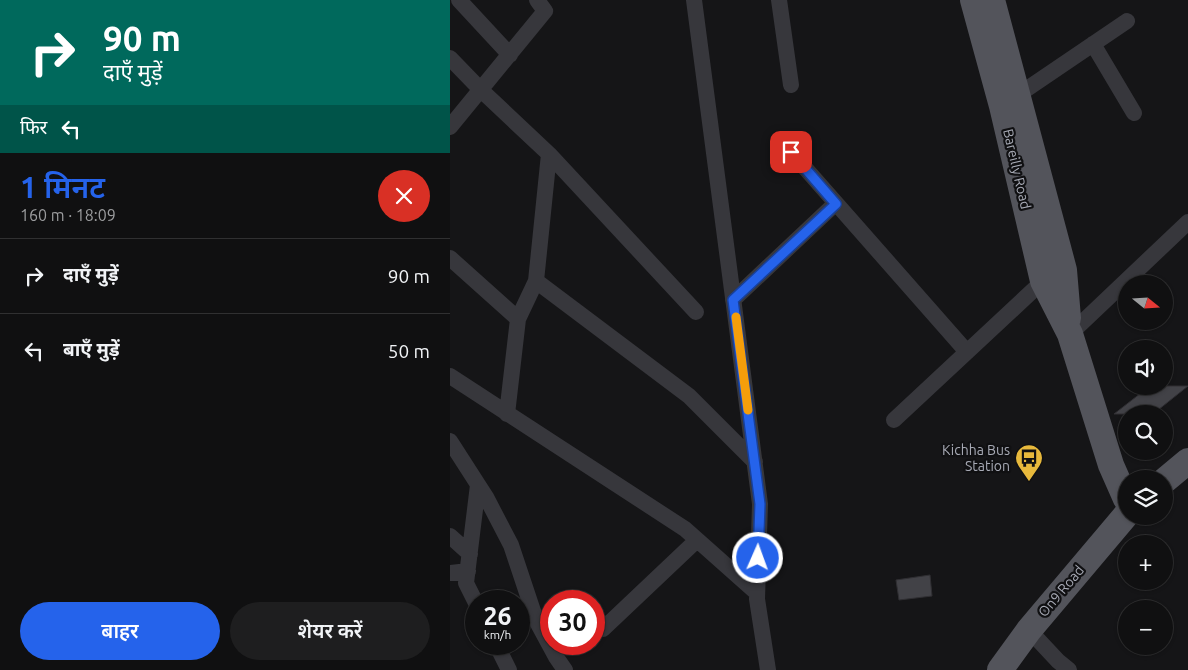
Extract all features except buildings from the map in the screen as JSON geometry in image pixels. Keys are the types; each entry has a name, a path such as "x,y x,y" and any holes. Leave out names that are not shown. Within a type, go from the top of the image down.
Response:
{"main road":[{"name":"Bareilly Road","path":"972,0 1002,106 1043,281 1070,334 1111,465 1118,481"},
{"name":"Bareilly Road","path":"992,0 1064,270 1070,334"},
{"name":"On9 Road","path":"1000,670 1029,630 1118,524"},
{"path":"986,670 1029,630"}],"street":[{"path":"459,0 510,55"},
{"path":"450,127 545,12 537,0"},
{"path":"694,0 760,504 756,599 768,670"},
{"path":"779,0 791,84"},
{"path":"1018,95 1127,20"},
{"path":"1093,44 1134,113"},
{"path":"450,58 549,154 696,312"},
{"path":"791,152 967,352"},
{"path":"507,414 518,319 536,281 549,154"},
{"path":"733,300 836,204"},
{"path":"1070,334 1188,222"},
{"path":"450,258 518,319"},
{"path":"536,281 689,396 754,462"},
{"path":"894,420 1043,281"},
{"path":"450,376 685,529 757,593"},
{"path":"450,441 486,497 511,545 536,620 565,670"},
{"path":"470,590 466,583 478,485"},
{"path":"450,536 470,554"},
{"path":"605,627 697,540"},
{"path":"450,573 468,571"},
{"path":"1029,630 1069,670"},
{"path":"502,655 509,670"}],"slow traffic":[{"path":"736,317 748,410"}],"place":[{"name":"Kichha Bus Station","path":"1029,482"}],"route":[{"path":"758,558 760,504 733,300 836,204 791,152"}]}
